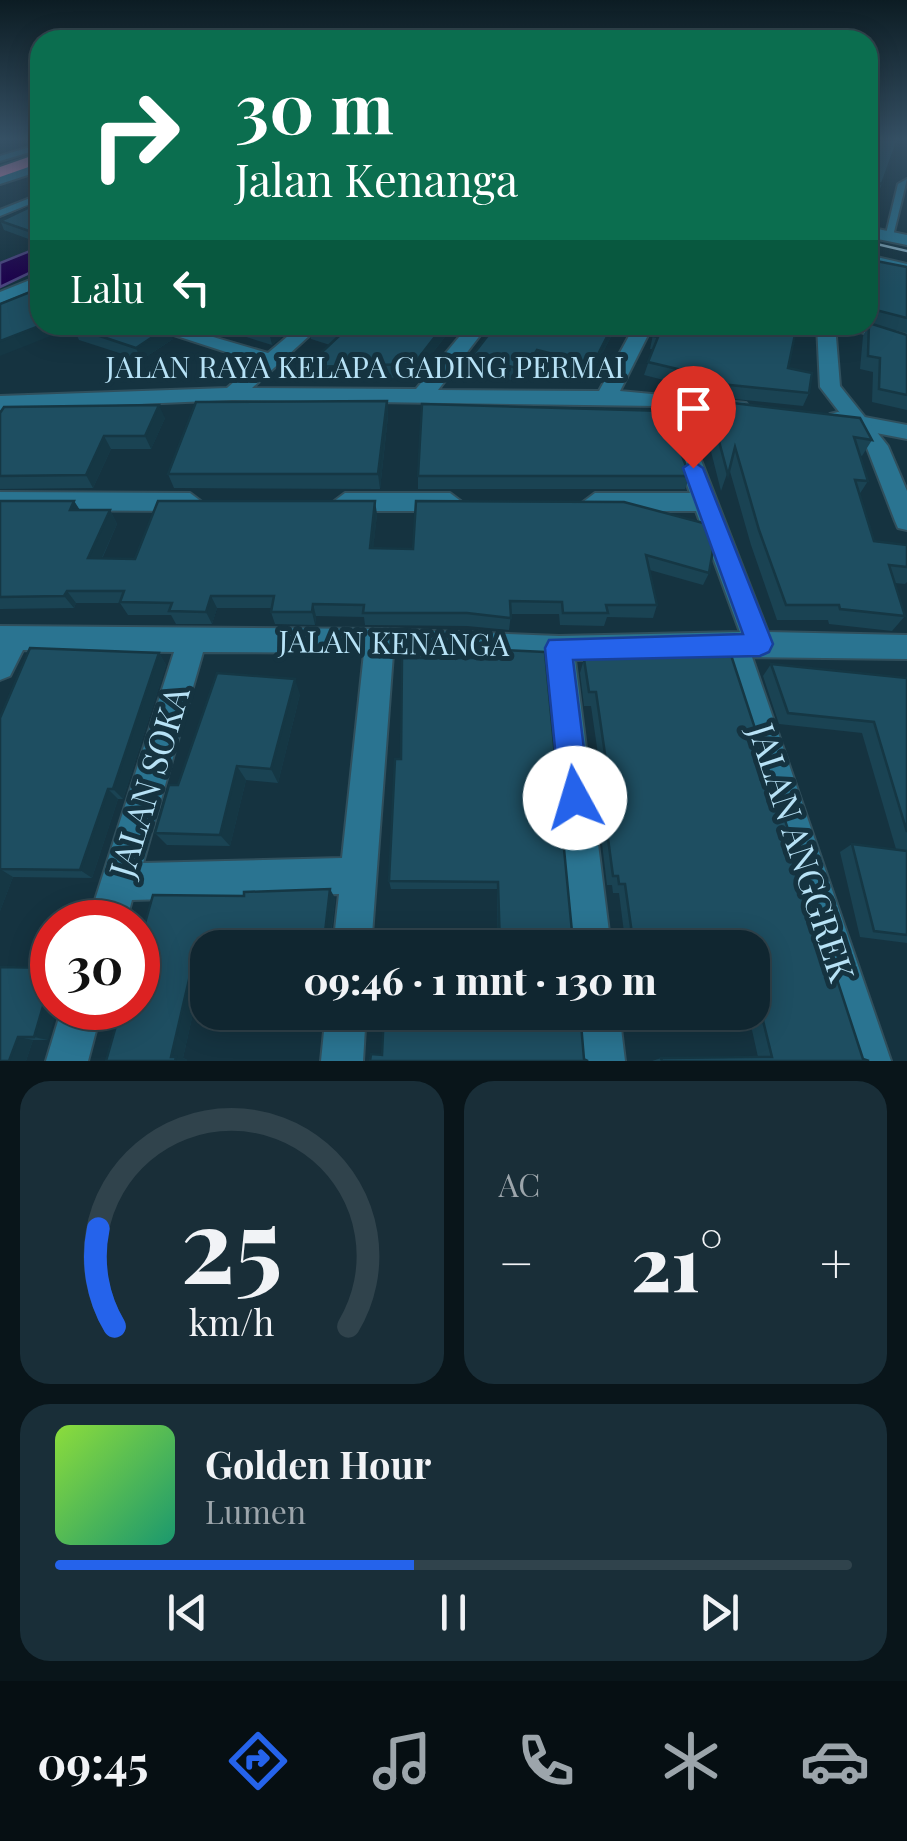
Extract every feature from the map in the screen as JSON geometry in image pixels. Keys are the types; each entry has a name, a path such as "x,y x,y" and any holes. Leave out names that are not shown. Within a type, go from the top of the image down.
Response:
{"street":[{"path":"878,231 890,229 907,240"},
{"path":"878,262 907,269"},
{"path":"0,298 30,289"},
{"path":"878,333 907,340"},
{"path":"186,335 272,360"},
{"path":"232,394 301,335"},
{"path":"422,396 471,335"},
{"path":"606,398 639,335"},
{"path":"827,335 830,387 886,462 907,521"},
{"name":"JALAN RAYA KELAPA GADING PERMAI","path":"0,403 232,394 606,398 758,410"},
{"name":"JALAN ANGGREK","path":"667,400 706,502 870,1061"},
{"path":"814,416 907,432"},
{"path":"0,501 212,502"},
{"path":"312,502 466,502"},
{"path":"563,502 706,502"},
{"path":"0,667 7,638"},
{"name":"JALAN KENANGA","path":"7,638 380,641 558,648 746,644 907,647"},
{"name":"JALAN SOKA","path":"114,900 192,641"},
{"path":"354,930 380,641"},
{"path":"558,648 590,930"},
{"path":"119,882 358,876"},
{"path":"67,1061 76,1030"},
{"path":"342,1061 345,1030"},
{"path":"601,1030 604,1061"}],"lane":[{"path":"890,229 901,190"},
{"path":"0,214 30,201"},
{"path":"890,229 907,224"}],"shaded area":[{"path":"30,251 30,273 0,287 0,263"}],"building":[{"path":"30,207 30,231 0,221"},
{"path":"878,261 907,267 907,318 878,311"},
{"path":"30,292 30,330 0,341 0,304"},
{"path":"878,326 907,335 907,395 879,389 880,358 868,356 869,335 878,335"},
{"path":"97,335 156,335 136,348"},
{"path":"340,335 436,335 414,364 306,367"},
{"path":"488,335 608,335 593,364 537,350 524,370 472,356"},
{"path":"795,335 788,368 812,373 809,393 701,382 699,374 648,362 658,337 653,336"},
{"path":"708,400 860,418 872,440 854,437 868,481 855,480 874,541 907,545 907,567 889,565 905,616 840,609 839,605 786,605 735,447 728,475"},
{"path":"387,401 378,474 168,474 196,402"},
{"path":"422,404 665,411 674,443 690,476 418,476"},
{"path":"159,405 145,436 104,436 86,475 0,476 0,413 4,407"},
{"path":"0,501 74,501 70,510 110,510 88,558 135,559 158,501 375,501 370,548 413,549 416,501 624,502 707,524 714,544 709,573 646,555 657,605 606,605 608,613 563,613 562,602 510,601 511,618 467,613 363,613 364,605 313,604 312,612 271,612 274,596 211,596 206,612 169,611 172,603 120,602 124,591 0,597"},
{"path":"30,648 159,653 113,789 108,789 80,870 0,869 0,718"},
{"path":"482,649 545,652 572,930 499,930 498,882 389,881 395,759 401,759 402,658 482,658"},
{"path":"731,655 863,1059 869,1061 662,1061 661,1058 772,1057 765,1030 770,1030 770,930 631,930 625,884 619,884 618,876 613,876 605,816 614,816 596,692 589,692 584,659"},
{"path":"771,664 907,678 907,832 874,722 788,713"},
{"path":"217,673 295,679 271,769 237,766 220,835 155,833 169,785 178,785"},
{"path":"852,844 907,851 907,935 874,931"},
{"path":"330,889 325,930 190,930 190,975 171,1057 176,1057 175,1061 106,1061 115,1030 160,1030 160,900 152,900 153,895 244,896 244,892"},
{"path":"0,967 30,968 30,1030 36,1030 34,1037 18,1037 9,1061 0,1061"},
{"path":"383,1030 582,1030 584,1059 588,1061 370,1061 371,1054 382,1055"}],"tram line":[{"path":"878,244 907,251"}],"route":[{"path":"575,798 558,648 760,644 693,468"}]}
